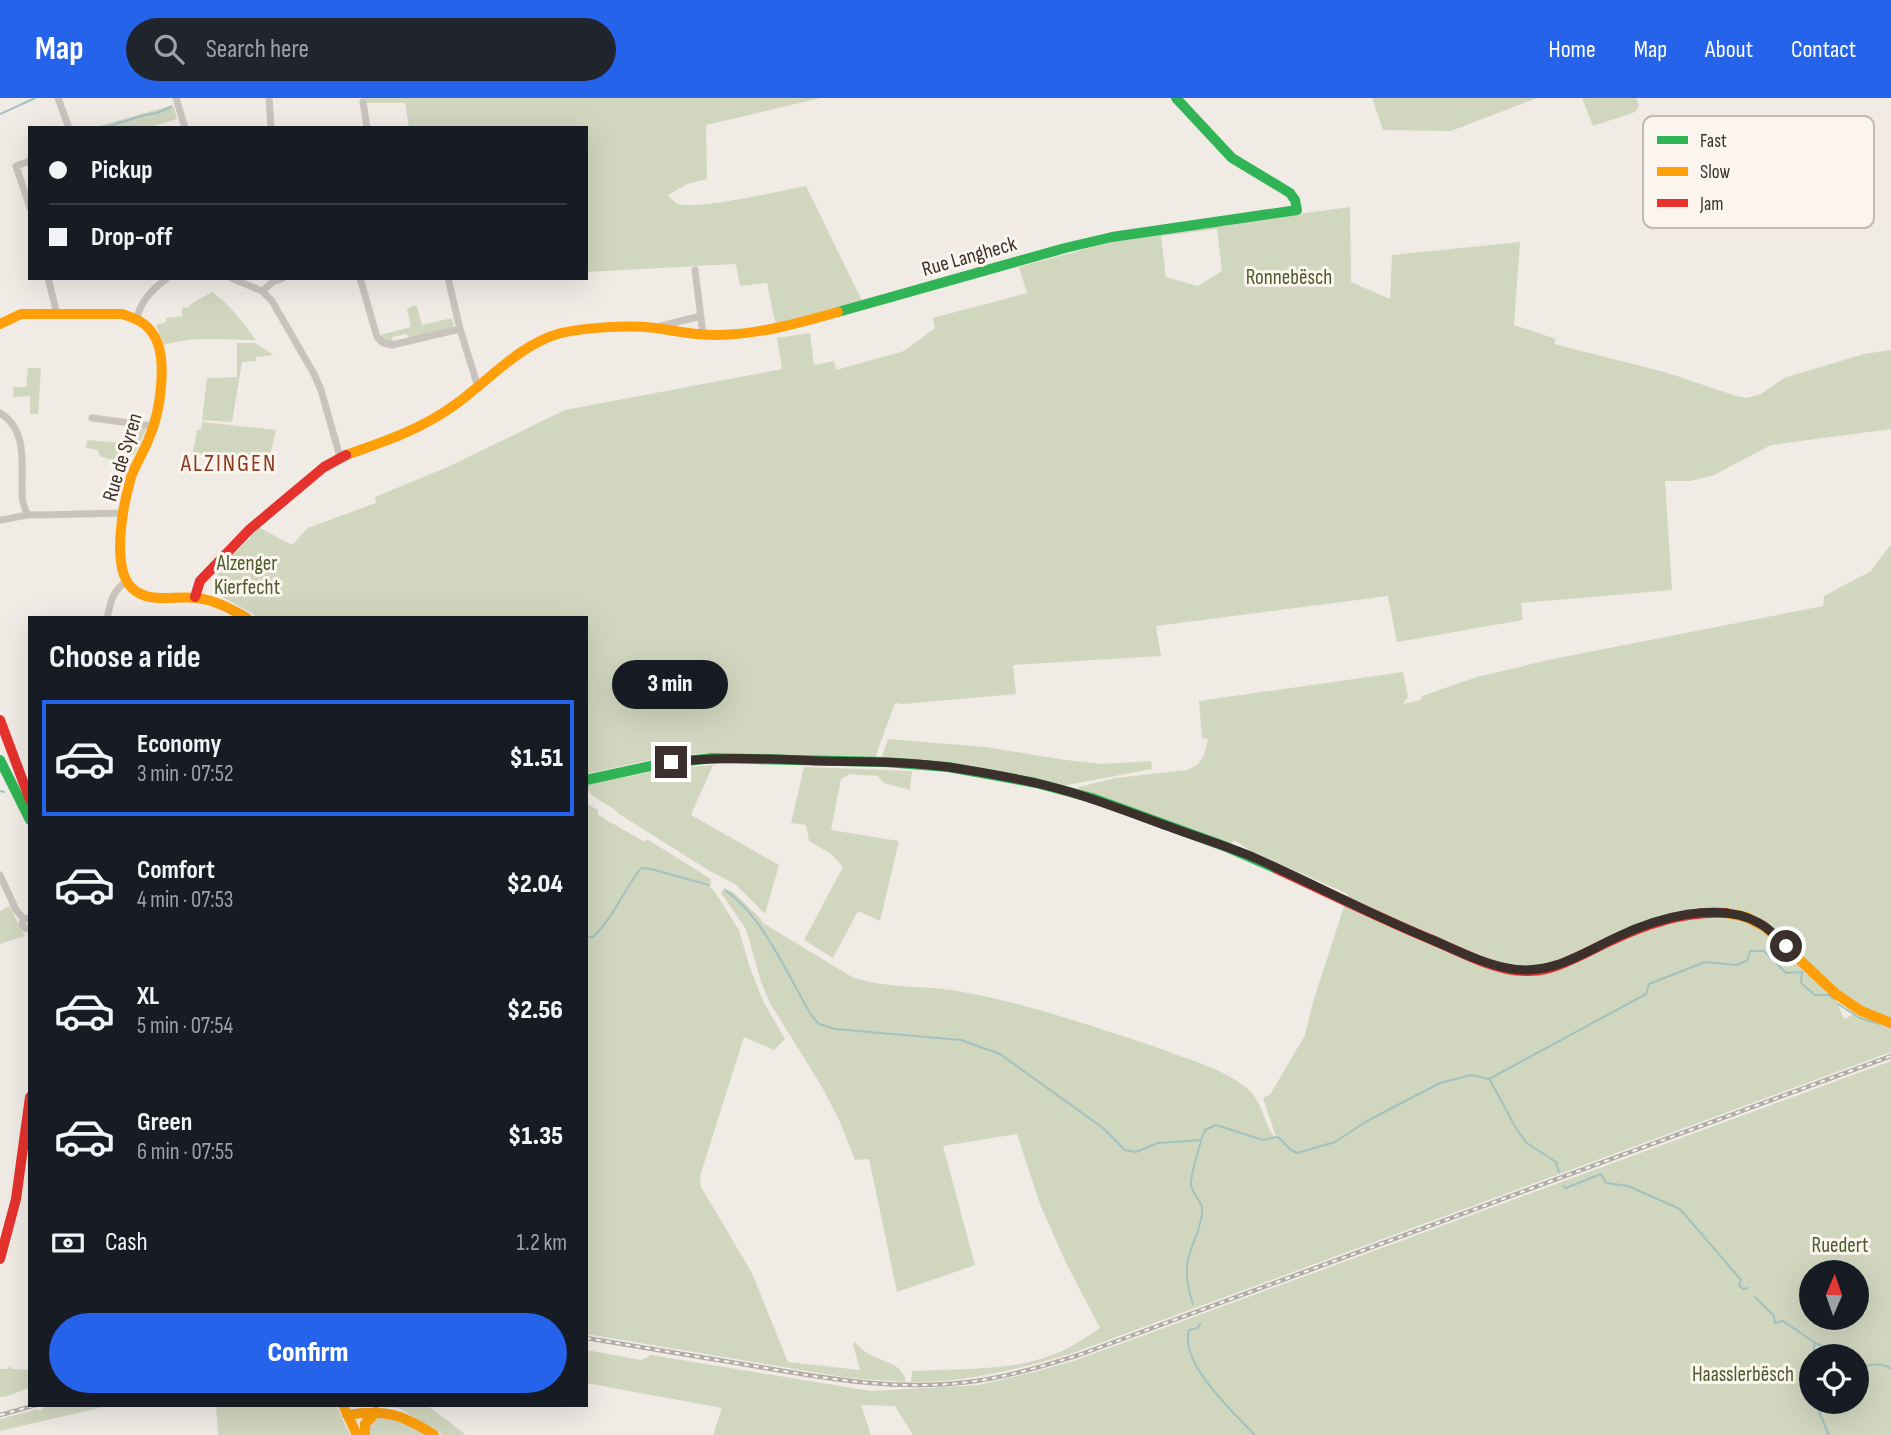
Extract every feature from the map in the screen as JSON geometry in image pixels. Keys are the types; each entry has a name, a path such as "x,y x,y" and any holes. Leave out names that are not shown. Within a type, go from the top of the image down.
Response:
{"main road":[{"name":"Rue Langheck","path":"195,597 200,581 250,528 305,481 340,457 405,434 456,404 535,344 558,334 586,328 653,328 703,335 745,334 776,329 1112,237 1297,210 1290,193 1232,158 1176,98"},
{"path":"0,324 22,314 122,314 137,319"},
{"name":"Rue de Syren","path":"126,582 120,564 124,513 132,475 153,426 162,360 155,335 137,319"},
{"path":"126,582 138,593 150,598 195,597 220,603 243,616"},
{"path":"0,720 28,795"},
{"path":"588,780 643,766 699,759 736,758 917,764 989,774 1067,791 1232,849 1406,929 1479,960 1519,971 1555,966 1620,936 1680,915 1712,912 1743,916 1770,930 1848,1005 1864,1014 1891,1023"},
{"path":"0,760 28,816"},
{"path":"0,1259 18,1193 28,1113"},
{"path":"357,1435 345,1410 394,1413 408,1418 434,1435"},
{"path":"365,1435 365,1424 376,1412"}],"street":[{"path":"58,98 68,126"},
{"path":"176,98 184,126"},
{"path":"269,98 271,126"},
{"path":"363,103 367,126"},
{"path":"28,163 16,166 28,202"},
{"path":"695,271 703,335"},
{"path":"48,280 57,314"},
{"path":"137,319 145,300 165,280"},
{"path":"236,280 262,291 272,301 321,390 340,457"},
{"path":"262,291 278,280"},
{"path":"361,280 377,337 383,343 392,345 460,329"},
{"path":"448,280 478,387"},
{"name":"Rue Langheck","path":"653,328 701,316"},
{"path":"0,413 12,422 22,446 22,502 27,513"},
{"path":"92,418 153,426"},
{"path":"0,520 15,519 27,513 124,513"},
{"path":"108,616 113,595 117,588 126,582"},
{"path":"0,875 16,910 27,918"}],"green space":[{"path":"364,98 821,98 706,125 707,179 687,184 668,195 676,203 700,205 806,186 862,301 783,323 775,322 767,283 740,286 736,264 588,272 588,126 409,126 405,103 366,103"},
{"path":"1372,98 1537,98 1451,131 1383,130"},
{"path":"1582,98 1636,98 1639,106 1635,112 1593,126"},
{"path":"173,105 177,119 154,126 99,126"},
{"path":"1350,207 1351,282 1390,299 1392,255 1520,242 1514,325 1556,339 1554,344 1668,373 1736,396 1747,398 1761,394 1784,378 1864,354 1891,350 1891,429 1771,445 1714,475 1691,481 1665,481 1672,590 1521,603 1523,620 1397,642 1388,596 1156,626 1161,656 1013,665 1016,694 895,703 875,758 709,753 663,757 588,774 588,616 254,616 215,593 223,579 217,570 258,527 292,545 308,528 376,503 375,497 450,466 565,410 782,369 777,338 810,333 814,365 834,361 836,370 904,351 935,328 933,318 1027,293 1019,267 1134,236","holes":["1217,229 1222,271 1198,286 1166,277 1161,236"]},
{"path":"212,292 231,308 256,340 198,339 164,345 156,325 166,322 166,318 182,316 182,308 190,307"},
{"path":"417,306 422,325 452,318 454,325 408,339 407,334 392,337 393,342 385,341 380,335 411,327 407,309"},
{"path":"237,343 255,343 274,355 242,362 232,422 202,420 207,378 237,377"},
{"path":"28,368 41,368 38,414 30,414 30,396 13,397 13,387 26,387"},
{"path":"202,422 276,430 268,465 193,452 197,430 201,430"},
{"path":"136,425 147,427 127,464 102,457 98,450 86,448 87,440 133,444"},
{"path":"1891,544 1891,1019 1833,993 1844,1019 1854,1014 1891,1028 1891,1052 1070,1354 971,1378 911,1382 912,1371 988,1368 1045,1358 1067,1349 1100,1328 1066,1263 1040,1204 1017,1134 943,1146 975,1265 897,1292 869,1159 855,1160 822,1087 770,1003 746,929 721,893 724,888 734,893 763,923 852,977 891,985 957,991 1017,1004 1127,1037 1215,1069 1249,1090 1277,1140 1263,1098 1270,1095 1305,1035 1348,894 1251,851 1234,840 1231,845 1078,790 1079,787 1116,778 1187,770 1197,765 1204,754 1208,739 1202,738 1199,701 1403,672 1408,697 1403,704 1421,700 1422,696 1477,677 1553,659 1823,606 1824,596 1871,571"},
{"path":"888,739 986,747 1102,764 1151,761 1152,769 1062,786 881,759"},
{"path":"713,765 691,815 779,865 765,914 735,884 619,814 588,790 588,784 668,769"},
{"path":"804,767 912,771 910,790 884,783 878,776 850,774 841,779 831,830 899,841 880,921 858,911 833,958 804,940 843,867 831,854 809,841 806,825 791,823"},
{"path":"588,804 598,810 598,815 645,842 647,839 711,879 710,888 739,930 763,1001 785,1039 774,1050 744,1037 700,1176 701,1187 752,1273 788,1362 860,1370 853,1344 855,1342 869,1354 898,1368 906,1382 849,1378 588,1334"},
{"path":"9,906 25,936 0,944 0,911"},
{"path":"1891,1061 1891,1435 913,1435 895,1406 861,1405 871,1435 713,1435 722,1408 588,1383 588,1350 641,1360 651,1355 871,1391 979,1385 1074,1361"},
{"path":"10,1366 12,1369 28,1370 28,1388 0,1397 0,1369"},
{"path":"103,1407 0,1431 0,1419 38,1409 39,1411 42,1408"},
{"path":"216,1407 337,1407 350,1435 218,1435"},
{"path":"392,1407 430,1407 466,1435 443,1435 401,1409"},
{"path":"380,1417 405,1421 425,1435 368,1435 369,1425"}],"waterway":[{"path":"0,114 35,98"},
{"path":"109,126 171,107"},
{"path":"0,791 4,792"},
{"path":"588,937 593,937 600,929 641,868 709,885"},
{"path":"726,891 763,931 811,1015 819,1024 835,1029 961,1040 1000,1054 1103,1128 1125,1150 1136,1152 1158,1143 1201,1140 1205,1130 1216,1125 1263,1140 1278,1137 1297,1153 1335,1142 1367,1121 1440,1083 1471,1075 1489,1079 1646,994 1649,984 1705,962 1736,965 1747,961 1750,951 1764,951 1786,973 1802,972 1801,983 1815,995 1829,995 1834,999"},
{"path":"1838,1004 1860,1018 1880,1024"},
{"path":"1490,1080 1517,1130 1527,1143 1556,1162 1559,1172"},
{"path":"1193,1304 1187,1267 1202,1209 1191,1184 1201,1141"},
{"path":"1563,1186 1566,1188 1601,1174 1606,1183 1628,1186 1680,1209 1741,1280 1739,1285 1743,1289 1748,1288"},
{"path":"1755,1297 1774,1316 1775,1323 1783,1321 1817,1344 1856,1355 1867,1366 1879,1364 1891,1369"},
{"path":"1200,1324 1198,1328 1189,1330 1188,1343 1192,1357 1210,1387 1255,1435"},
{"path":"1820,1414 1827,1435"}],"railway":[{"path":"588,1338 809,1375 892,1385 948,1384 1002,1376 1079,1355 1891,1056"},
{"path":"0,1415 29,1407"}],"traffic: fast":[{"path":"838,312 1112,237 1297,210 1290,193 1232,158 1176,98"},
{"path":"588,780 655,765 712,758 885,762 948,767 1036,783 1092,798 1224,846 1277,869"},
{"path":"0,760 28,816"}],"traffic: slow":[{"path":"346,455 430,421 456,404 518,354 561,333 595,328 633,327 703,335 749,333 838,312"},
{"path":"0,324 21,314 122,314 147,326 158,344 161,356 161,385 153,427 131,477 124,505 120,551 124,575 131,587 145,596 204,599 243,616"},
{"path":"1726,913 1746,917 1765,927 1836,994 1861,1011 1891,1023"},
{"path":"344,1407 357,1435"},
{"path":"365,1435 365,1424 376,1412"},
{"path":"347,1415 393,1415 413,1422 434,1435"}],"traffic: jam":[{"path":"195,597 200,581 250,529 324,467 346,455"},
{"path":"0,720 28,795"},
{"path":"1277,869 1472,957 1518,971 1557,966 1651,924 1695,914 1726,913"},
{"path":"0,1259 16,1199 28,1112"}],"district":[{"name":"ALZINGEN","path":"229,463"}],"route":[{"path":"671,762 736,758 917,764 989,774 1067,791 1249,856 1406,929 1479,960 1519,971 1555,966 1652,923 1680,915 1712,912 1743,916 1757,921 1786,946"}],"park label":[{"name":"Ronnebësch","path":"1289,277"},
{"name":"Alzenger Kierfecht","path":"247,575"},
{"name":"Ruedert","path":"1840,1245"},
{"name":"Haasslerbësch","path":"1743,1374"}]}
